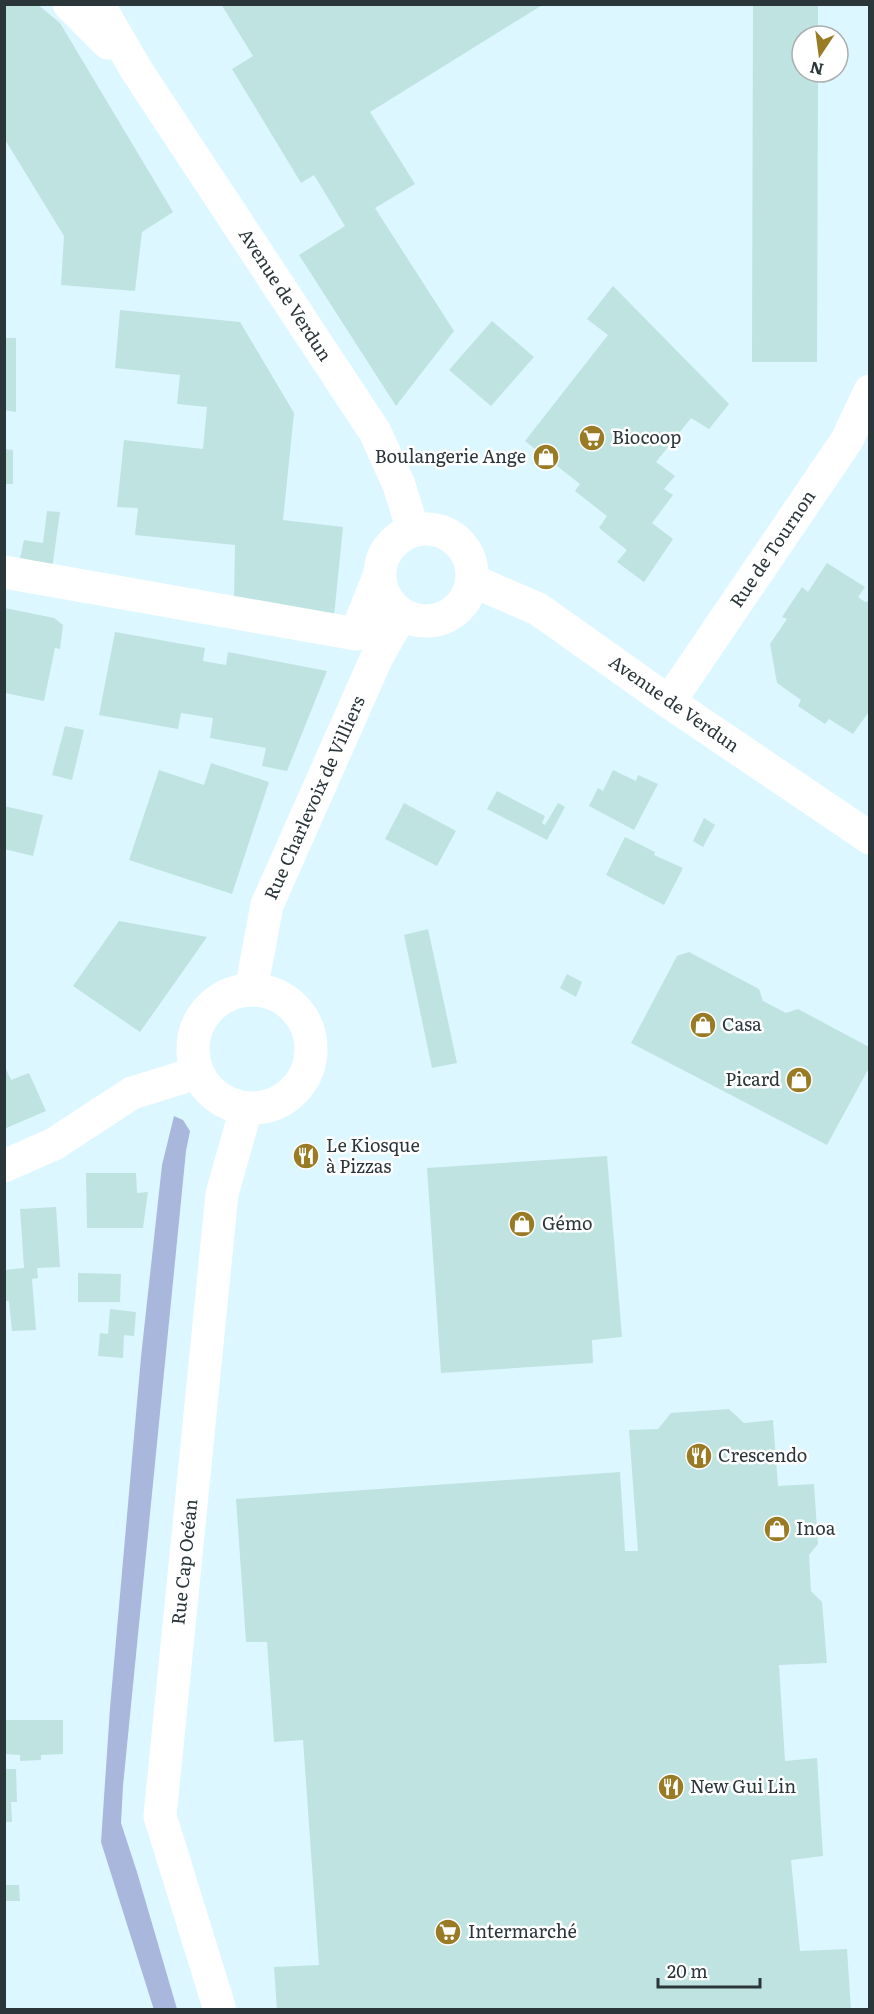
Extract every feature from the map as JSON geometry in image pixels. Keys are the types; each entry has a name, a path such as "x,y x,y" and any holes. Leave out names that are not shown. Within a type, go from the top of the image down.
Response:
{"street":[{"name":"Avenue de Verdun","path":"69,4 137,71"},
{"name":"Avenue de Verdun","path":"98,4 137,71 375,432 399,485 413,530"},
{"name":"Rue de Tournon","path":"669,702 847,440 870,392"},
{"path":"4,572 356,634 379,576 381,561 388,548 399,537 413,530 428,528 443,531 456,539 466,551 472,565 473,581 468,596 459,609 446,618 431,622 416,621 402,615 390,604 382,592 379,576"},
{"name":"Avenue de Verdun","path":"473,581 538,609 669,702 870,838"},
{"name":"Rue Charlevoix de Villiers","path":"251,990 267,905 377,657 402,615"},
{"path":"262,989 287,1000 308,1027 312,1061 300,1086 283,1099 274,1105 246,1109 232,1106 211,1092 196,1073 192,1056 194,1032 219,998 240,990 251,990 262,989"},
{"path":"4,1166 54,1144 132,1093 196,1073"},
{"name":"Rue Cap Océan","path":"220,2010 160,1816 222,1194 246,1109"}],"water":[{"path":"174,1116 183,1120 190,1131 186,1151 121,1823 177,2009 154,2010 101,1842 110,1708 141,1357 162,1165"}],"building":[{"path":"4,4 37,4 60,23 173,212 142,232 135,291 61,285 64,236 4,138"},
{"path":"221,4 544,4 370,112 415,184 375,208 454,331 396,406 299,255 345,226 314,175 301,183 232,69 253,56"},
{"path":"753,4 818,4 818,24 790,24 790,84 818,84 817,362 752,362"},
{"path":"613,286 729,404 709,429 691,418 656,462 675,476 664,489 673,495 652,523 673,539 644,582 617,562 627,550 599,528 607,516 575,491 580,484 525,441 608,335 587,319"},
{"path":"120,310 240,322 294,413 283,520 343,527 333,626 234,600 235,545 135,535 138,508 117,507 124,440 203,449 207,407 177,404 180,375 115,368"},
{"path":"492,321 534,357 491,406 449,370"},
{"path":"4,338 16,338 16,412 4,410"},
{"path":"4,449 13,450 13,484 4,484"},
{"path":"47,511 60,512 52,569 19,563 24,540 43,543"},
{"path":"827,563 865,587 858,597 865,602 870,601 870,710 853,734 829,719 825,724 798,706 801,700 777,683 770,644 787,619 782,617 802,587 808,592"},
{"path":"5,608 54,618 63,625 60,649 55,648 44,701 5,693"},
{"path":"115,632 205,648 203,661 226,665 228,652 327,671 287,771 262,766 266,748 210,738 213,718 181,713 178,729 99,715"},
{"path":"65,726 84,730 72,780 52,775"},
{"path":"211,763 269,782 232,894 129,860 159,770 204,785"},
{"path":"613,770 636,781 638,775 658,784 634,830 589,806 598,788 603,791"},
{"path":"497,791 545,816 542,823 545,825 558,803 565,807 547,840 487,809"},
{"path":"404,803 456,831 437,866 385,839"},
{"path":"4,806 43,815 33,856 4,849"},
{"path":"704,818 715,825 703,847 693,841"},
{"path":"625,837 655,852 654,855 683,868 664,905 606,875"},
{"path":"119,921 207,937 140,1032 73,986"},
{"path":"428,929 457,1063 432,1068 404,935"},
{"path":"689,952 759,989 763,1001 786,1013 798,1009 869,1047 870,1066 827,1145 631,1043 677,956"},
{"path":"567,974 582,982 576,997 560,988"},
{"path":"4,1065 11,1080 29,1073 46,1111 4,1129"},
{"name":"Gémo","path":"607,1156 622,1337 592,1340 593,1363 441,1373 427,1168"},
{"path":"86,1173 136,1173 137,1193 148,1192 143,1228 87,1228"},
{"path":"56,1207 60,1267 37,1268 38,1278 32,1279 36,1330 12,1331 9,1301 4,1301 4,1270 24,1268 20,1209"},
{"path":"78,1273 121,1274 120,1302 78,1302"},
{"path":"110,1309 136,1312 134,1336 124,1335 123,1358 98,1356 100,1333 108,1334"},
{"path":"729,1409 744,1423 773,1420 778,1486 814,1484 818,1544 809,1555 811,1591 822,1602 827,1663 779,1665 785,1761 817,1758 823,1856 791,1860 800,1951 847,1949 851,2010 277,2010 274,1967 319,1965 303,1740 274,1742 267,1642 246,1642 236,1499 620,1472 625,1551 638,1551 629,1430 658,1429 671,1413"},
{"path":"4,1720 63,1720 63,1754 41,1755 41,1760 20,1761 20,1755 4,1754"},
{"path":"4,1769 16,1769 17,1802 11,1802 12,1822 4,1822"},
{"path":"4,1885 19,1885 20,1901 4,1901"}],"place":[{"name":"Biocoop","path":"592,438"},
{"name":"Boulangerie Ange","path":"546,457"},
{"name":"Casa","path":"703,1025"},
{"name":"Picard","path":"799,1080"},
{"name":"Le Kiosque à Pizzas","path":"306,1156"},
{"name":"Gémo","path":"522,1224"},
{"name":"Crescendo","path":"699,1456"},
{"name":"Inoa","path":"777,1529"},
{"name":"New Gui Lin","path":"671,1787"},
{"name":"Intermarché","path":"448,1932"}]}
